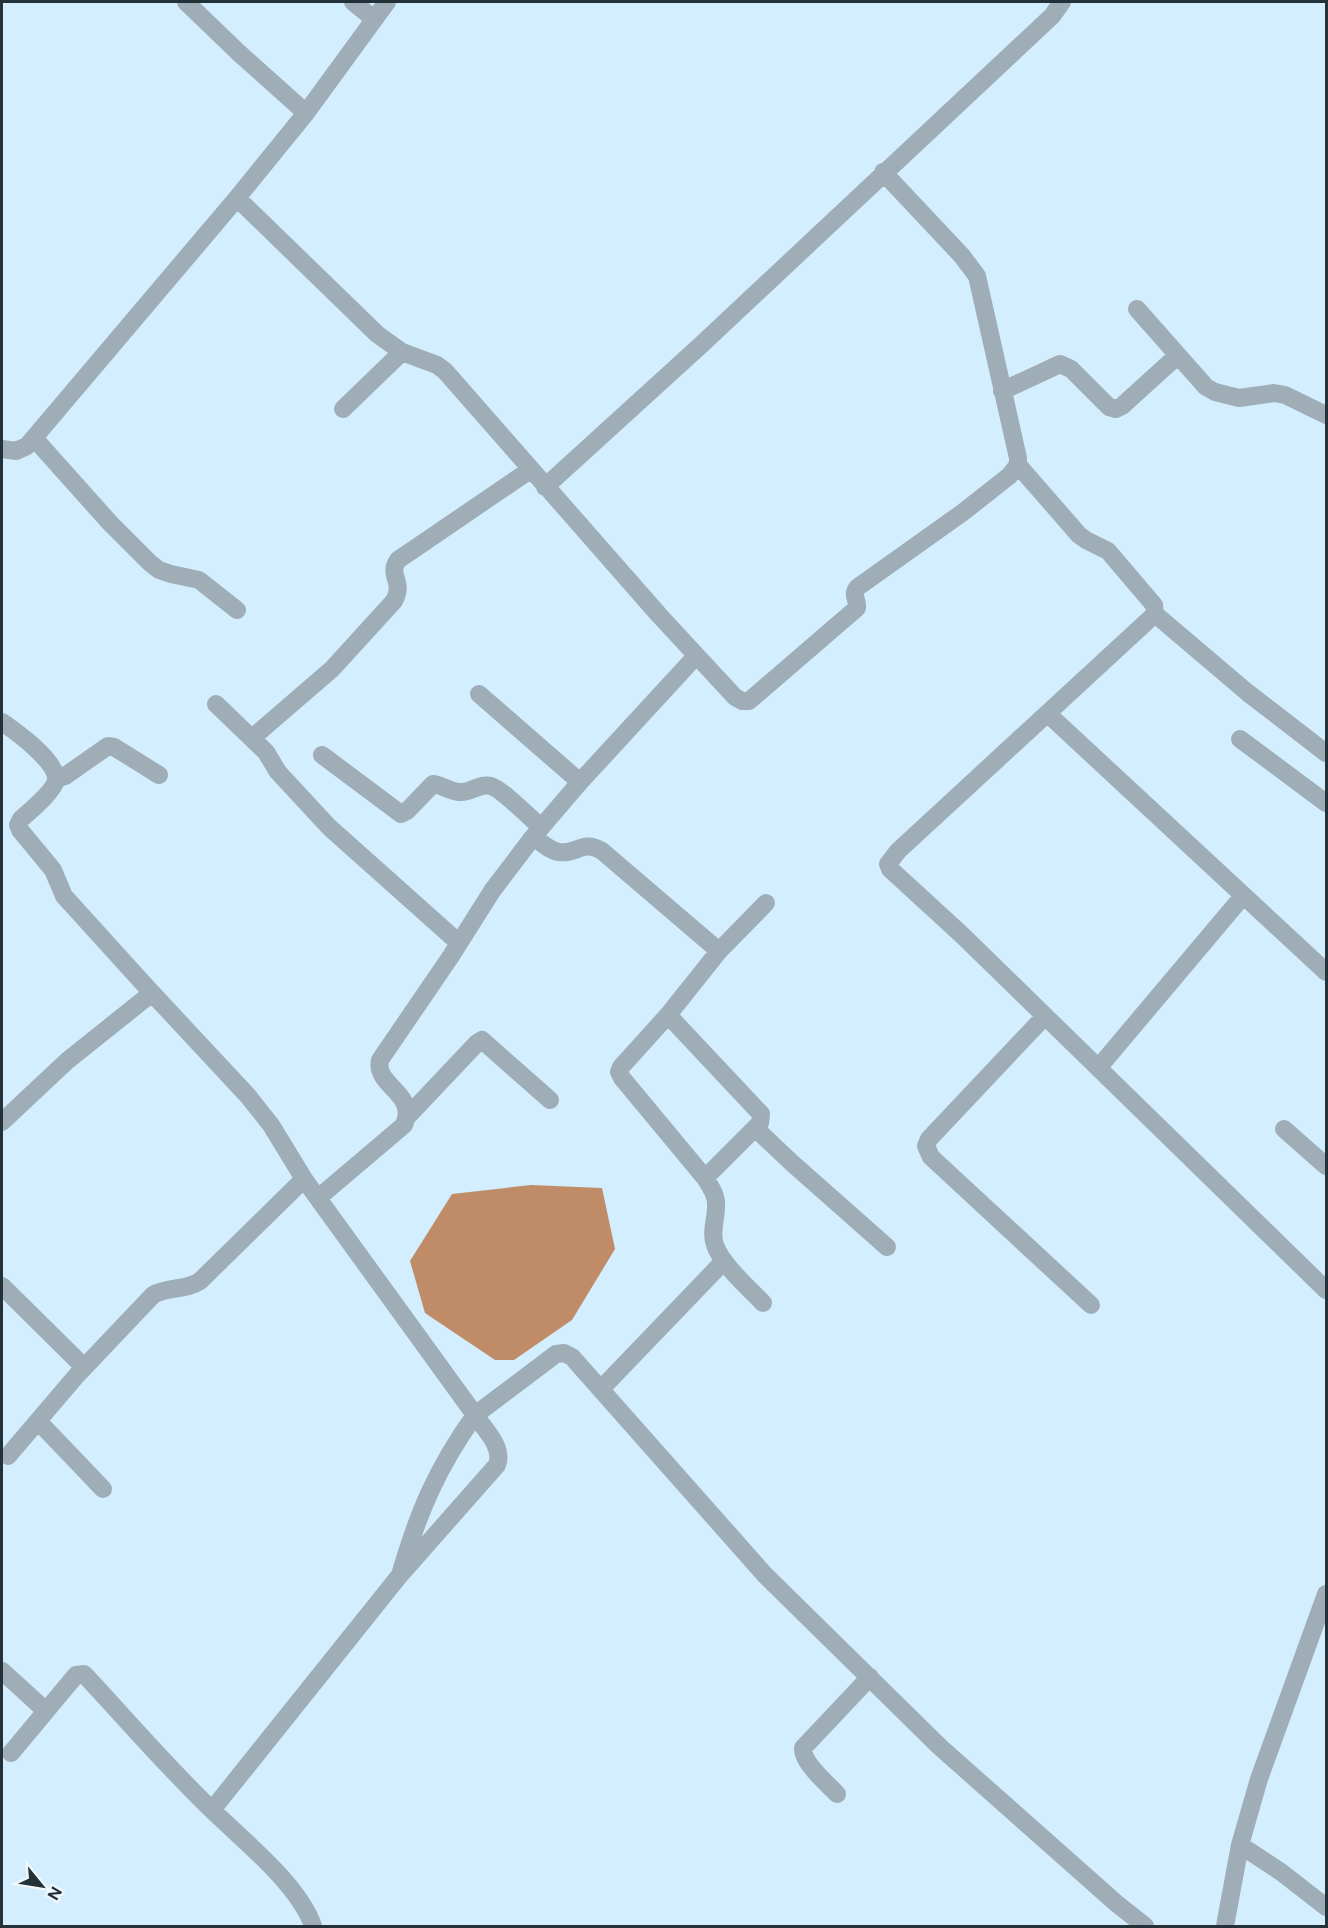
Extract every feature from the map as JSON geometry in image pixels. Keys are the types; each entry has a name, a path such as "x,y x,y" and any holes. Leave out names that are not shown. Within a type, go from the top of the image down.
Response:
{"street":[{"path":"186,2 306,113"},
{"path":"353,2 374,19"},
{"path":"2,449 16,451 27,446 34,438 306,113 387,2"},
{"path":"545,487 701,345 1052,16 1062,2"},
{"path":"237,198 390,345 445,371 696,656 735,697 742,701 749,701 857,608 854,596 858,587 962,513 1009,476 1018,465 977,276 962,256 883,172"},
{"path":"1137,309 1177,356 1206,387 1215,393 1239,398 1274,393 1285,395 1326,415"},
{"path":"343,409 402,352"},
{"path":"1002,392 1060,364 1071,369 1109,407 1116,409 1177,356"},
{"path":"34,438 110,523 150,563 159,570 199,580 237,610"},
{"path":"1018,465 1079,535 1108,551 1154,605 1155,614 1248,693 1326,753"},
{"path":"252,738 332,669 394,601 399,586 394,566 399,560 530,470"},
{"path":"1155,614 898,851 888,864 890,869 1099,1067 1326,1290"},
{"path":"318,1197 404,1125 408,1108 381,1072 380,1060 492,891 537,832 580,782 696,656"},
{"path":"479,694 580,782"},
{"path":"216,704 266,752 278,772 329,826 459,943"},
{"path":"1048,714 1326,972"},
{"path":"2,722 22,735 55,772 56,779 53,787 21,819 18,825 53,870 64,896 248,1096 271,1125 304,1179 475,1415 497,1448 500,1457 497,1465 400,1575 212,1810"},
{"path":"1240,739 1326,803"},
{"path":"56,779 65,776 108,746 114,747 159,775"},
{"path":"322,755 401,814 407,811 433,784 463,793 482,785 492,786 501,792 556,852 563,853 586,845 602,850 719,951"},
{"path":"1099,1067 1243,896"},
{"path":"763,1303 724,1261 715,1246 713,1238 716,1202 713,1191 705,1178 621,1078 619,1072 626,1061 668,1016 719,951 766,903"},
{"path":"2,1122 67,1061 152,993"},
{"path":"668,1016 758,1110 762,1118 755,1128 705,1178"},
{"path":"1046,1016 929,1139 926,1146 931,1157 1091,1305"},
{"path":"407,1117 477,1042 482,1040 550,1100"},
{"path":"755,1128 887,1247"},
{"path":"1284,1129 1326,1166"},
{"path":"8,1456 84,1367 153,1295 160,1291 192,1286 200,1281 304,1179"},
{"path":"601,1389 724,1261"},
{"path":"2,1286 84,1367"},
{"path":"400,1575 413,1528 433,1482 475,1415 555,1354 564,1353 572,1357 601,1389 765,1575 940,1747 1116,1904 1145,1926"},
{"path":"38,1421 103,1489"},
{"path":"1225,1926 1240,1845 1259,1779 1326,1594"},
{"path":"2,1671 46,1711"},
{"path":"11,1753 76,1675 80,1672 84,1674 298,1898 305,1907 313,1926"},
{"path":"837,1794 806,1761 802,1754 803,1748 870,1677"},
{"path":"1240,1845 1281,1872 1326,1907"}],"shaded area":[{"path":"531,1185 602,1188 615,1249 572,1320 514,1360 495,1360 425,1313 410,1261 452,1194"}]}
